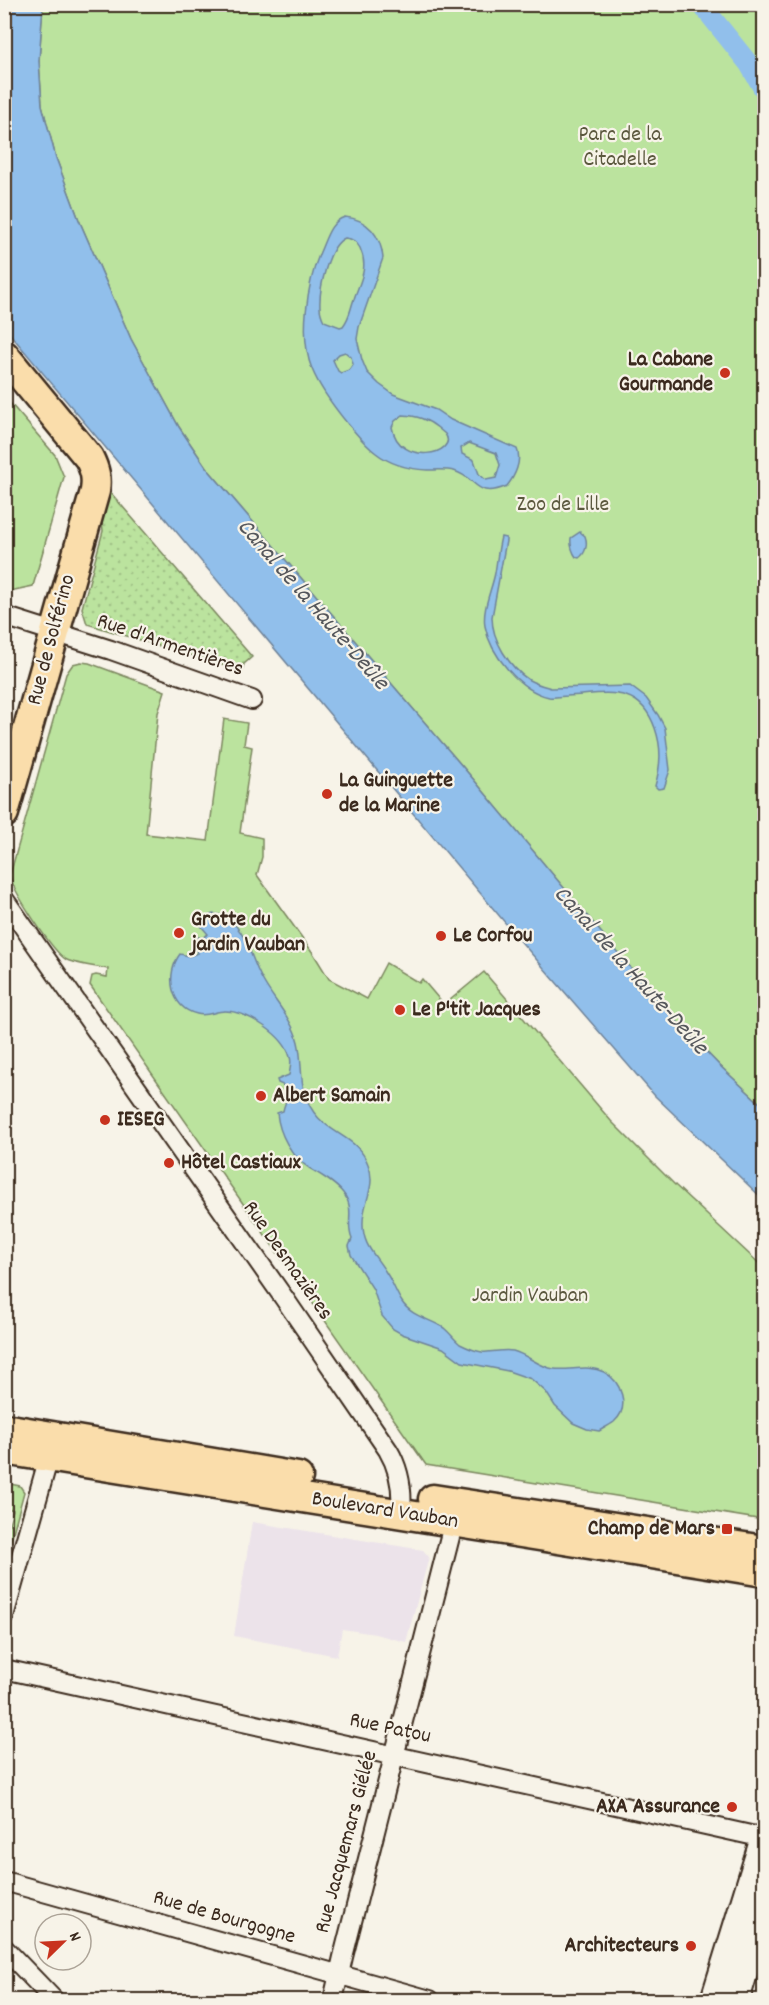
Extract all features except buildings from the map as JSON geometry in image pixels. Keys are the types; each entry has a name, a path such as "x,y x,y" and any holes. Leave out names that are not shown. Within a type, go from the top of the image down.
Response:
{"main road":[{"path":"4,355 80,445 85,470"},
{"path":"4,381 63,451 85,470"},
{"name":"Rue de Solférino","path":"4,768 95,491 96,479 85,470"},
{"name":"Rue de Solférino","path":"4,813 48,631"},
{"name":"Boulevard Vauban","path":"4,1428 402,1504 454,1521 765,1572"},
{"name":"Boulevard Vauban","path":"4,1450 49,1458 765,1550"},
{"path":"714,2001 764,1838"},
{"path":"736,2001 765,1906"}],"street":[{"name":"Rue d'Armentières","path":"4,616 111,650 252,700"},
{"name":"Rue Desmazières","path":"4,899 278,1289 388,1450 397,1468 402,1504"},
{"path":"4,1616 49,1458"},
{"name":"Rue Jacquemars Giélée","path":"333,2001 454,1521"},
{"name":"Rue Patou","path":"4,1669 764,1838"},
{"name":"Rue de Bourgogne","path":"4,1881 430,2001"},
{"path":"4,1948 54,2001"}],"shaded area":[{"path":"252,1522 423,1550 429,1557 406,1642 342,1629 337,1656 234,1636"}],"green space":[{"path":"43,5 764,5 764,1107 719,1065 664,1008 474,780 206,467 179,427 131,339 79,220 56,158 42,105 39,61"},
{"path":"4,396 55,455 64,477 33,586 10,591 4,588"},
{"path":"110,492 252,657 244,664 242,671 87,624 82,608 103,531 102,521"},
{"name":"Jardin Vauban","path":"81,662 165,691 158,713 146,834 208,841 224,719 247,723 244,745 252,747 240,833 262,838 262,857 257,875 329,979 367,999 386,963 419,983 422,979 444,1005 484,972 611,1121 676,1186 764,1268 764,1520 426,1465 90,985 92,976 107,977 108,969 67,960 61,955 34,921 12,883 10,875 66,674 73,664"},
{"path":"5,1483 20,1486 24,1492 5,1562 5,1531 7,1531 13,1510 5,1507"}],"water":[{"name":"Canal de la Haute-Deûle","path":"4,5 43,5 39,61 42,105 56,158 79,220 131,339 179,427 206,467 474,780 664,1008 719,1065 764,1107 764,1200 655,1096 523,944 5,328"},
{"path":"353,218 367,225 376,236 382,250 383,258 357,339 367,372 393,394 436,410 451,420 517,449 519,458 517,468 507,486 489,491 454,471 413,469 388,461 361,439 323,391 308,356 306,310 315,265 329,231 340,219","holes":["345,238 356,242 364,262 363,274 349,316 340,327 324,321 320,307 321,290 329,258 339,242","345,352 351,357 353,364 349,370 341,373 333,360","403,415 422,418 444,433 447,441 444,447 437,451 416,453 405,448 397,440 392,427 395,421","469,443 496,453 500,465 496,478 486,480 479,474 474,460 462,454 461,448"]},
{"path":"580,532 585,536 586,545 585,551 579,558 573,553 571,538"},
{"path":"501,537 506,538 506,541 492,617 495,635 503,652 522,675 540,685 551,688 630,686 646,698 665,728 670,770 664,788 658,789 655,786 659,771 659,743 655,728 640,704 620,694 608,693 549,697 527,687 508,670 500,659 488,637 484,619"},
{"path":"213,914 223,916 234,923 266,987 287,1017 298,1042 304,1091 310,1106 317,1117 362,1153 368,1164 371,1180 363,1230 370,1250 389,1277 402,1302 416,1314 444,1328 460,1344 474,1350 513,1351 549,1368 592,1368 604,1372 615,1382 622,1395 622,1409 614,1422 599,1431 573,1423 555,1406 546,1392 531,1379 508,1371 462,1362 443,1348 393,1329 382,1316 373,1289 351,1255 350,1210 347,1199 328,1179 309,1168 297,1157 287,1144 280,1129 277,1113 283,1111 288,1092 277,1080 289,1075 291,1061 286,1049 273,1033 244,1015 225,1011 197,1014 188,1011 176,998 172,980 175,962 180,954 189,956 198,953 193,944 198,942 198,937 202,938 208,934 200,922"}],"waterway":[{"path":"701,4 749,64 764,90"}],"place":[{"name":"La Cabane Gourmande","path":"725,373"},
{"name":"La Guinguette de la Marine","path":"327,794"},
{"name":"Grotte du jardin Vauban","path":"179,933"},
{"name":"Le Corfou","path":"441,936"},
{"name":"Le P'tit Jacques","path":"400,1010"},
{"name":"Albert Samain","path":"261,1096"},
{"name":"IESEG","path":"105,1120"},
{"name":"Hôtel Castiaux","path":"169,1163"},
{"name":"Champ de Mars","path":"727,1529"},
{"name":"AXA Assurance","path":"732,1807"},
{"name":"Architecteurs","path":"691,1946"}],"park label":[{"name":"Parc de la Citadelle","path":"620,148"},
{"name":"Zoo de Lille","path":"563,505"}]}
